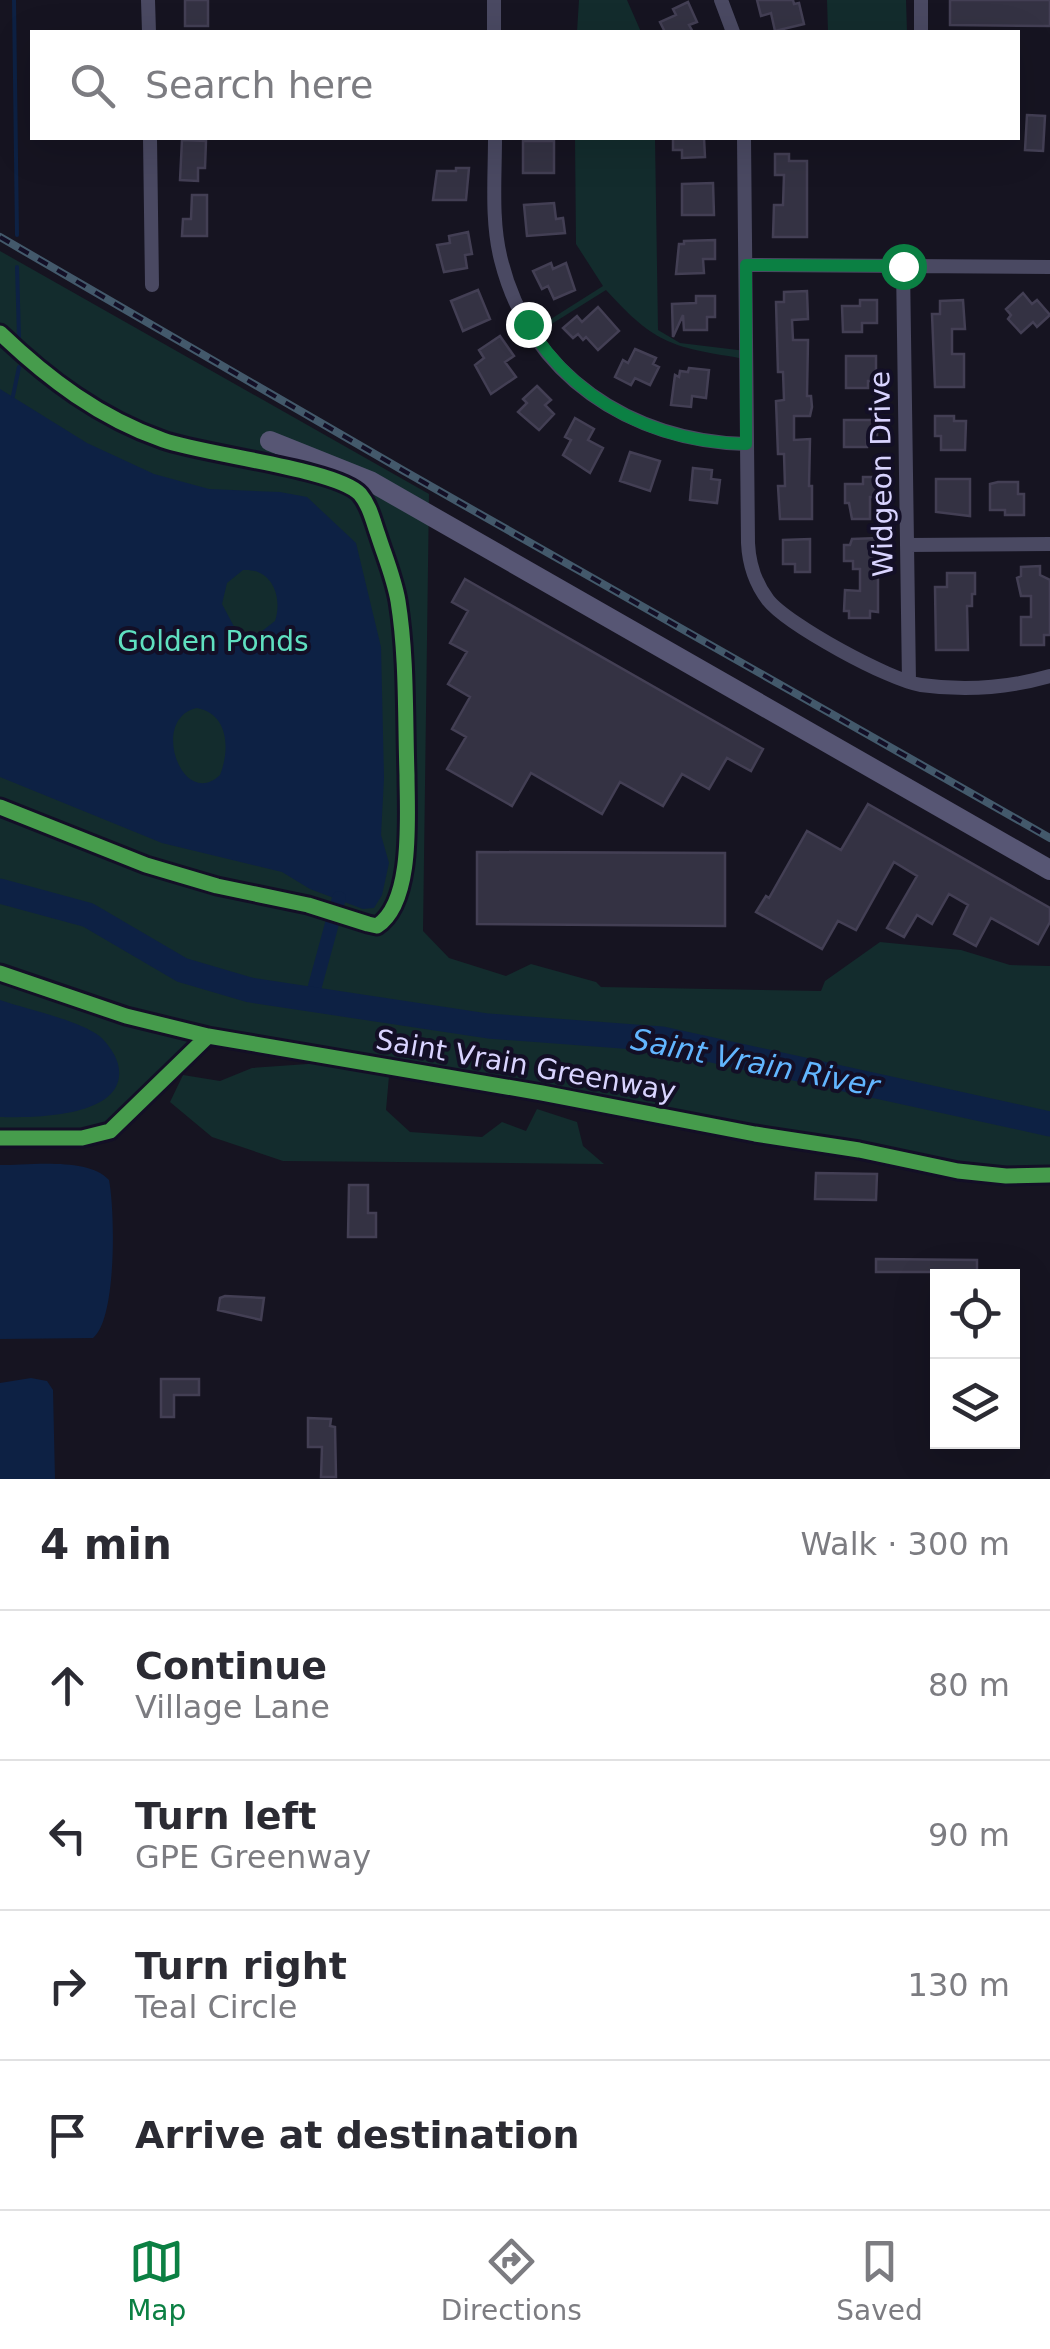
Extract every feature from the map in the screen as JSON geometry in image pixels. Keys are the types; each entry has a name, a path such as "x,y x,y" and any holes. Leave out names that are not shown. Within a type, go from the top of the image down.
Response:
{"street":[{"path":"148,0 149,30"},
{"path":"494,0 494,30"},
{"path":"721,0 732,30"},
{"path":"921,0 921,30"},
{"path":"150,140 152,285"},
{"path":"495,140 496,230 502,263 516,304 548,354 590,395 629,418 675,436 746,444"},
{"path":"744,140 748,554 762,591 774,607 802,627 910,682 990,687 1050,676"},
{"path":"746,265 1050,267"},
{"name":"Widgeon Drive","path":"903,266 910,682"},
{"path":"270,441 370,482 1050,870"},
{"path":"907,545 1050,544"}],"green space":[{"path":"579,0 627,0 640,30 577,30"},
{"path":"827,0 906,0 907,30 828,30"},
{"path":"575,140 655,140 658,330 680,343 746,351 746,359 668,341 639,323 606,290 534,335 532,331 603,286 576,244"},
{"name":"Golden Ponds","path":"0,251 429,494 423,931 449,958 506,976 531,964 596,982 601,987 821,991 825,981 880,942 961,950 1010,965 1050,966 1050,1175 958,1171 859,1150 208,1036 110,1131 82,1138 0,1138"},
{"path":"322,1063 389,1076 386,1110 410,1132 482,1137 502,1122 526,1131 537,1109 577,1122 583,1146 604,1164 283,1161 212,1137 170,1102 183,1075 220,1081 252,1068"}],"water":[{"path":"0,389 87,443 154,474 209,489 307,497 356,543 381,647 381,835 389,863 382,895 374,908 363,909 310,889 282,872 162,843 0,777","holes":["243,570 268,579 276,594 275,621 253,638 238,634 222,604 227,583","197,708 215,717 226,744 220,775 206,783 194,781 183,772 173,743 175,728 183,715"]},
{"path":"0,1000 75,1023 99,1036 118,1064 118,1082 110,1095 76,1111 0,1117"},
{"path":"0,1165 73,1165 109,1180 113,1238 110,1288 101,1327 93,1338 0,1339"},
{"path":"31,1378 47,1381 53,1390 55,1479 0,1479 0,1383"}],"building":[{"path":"185,0 208,0 208,26 185,26"},
{"path":"757,0 793,0 794,4 799,3 804,24 775,30 771,13 761,16"},
{"path":"950,0 1050,0 1050,26 950,25"},
{"path":"688,2 697,22 689,25 692,30 664,30 660,22 676,15 673,9"},
{"path":"1027,115 1045,116 1043,151 1025,150"},
{"path":"182,140 206,141 205,168 198,168 198,181 180,180"},
{"path":"673,140 704,140 705,157 682,158 682,150 673,150"},
{"path":"523,141 554,141 554,173 523,173"},
{"path":"775,154 789,154 789,161 807,161 807,237 773,237 774,205 783,205 784,175 775,175"},
{"path":"469,168 466,200 433,200 437,171"},
{"path":"713,183 714,215 682,215 682,184"},
{"path":"192,195 207,195 207,236 182,236 183,219 191,219"},
{"path":"554,203 556,219 563,218 565,233 527,236 524,205"},
{"path":"468,232 472,254 465,255 467,268 444,272 437,245 450,243 449,236"},
{"path":"715,240 715,259 703,259 704,273 676,274 679,244"},
{"path":"551,263 553,269 566,263 575,290 554,299 548,286 542,289 533,271"},
{"path":"478,290 490,319 463,331 451,301"},
{"path":"807,291 808,319 792,320 793,340 808,340 807,396 811,396 812,407 810,416 794,416 794,440 810,439 812,519 780,519 778,486 785,486 784,454 778,454 776,401 784,400 783,372 778,372 776,302 784,302 784,292"},
{"path":"1023,293 1032,304 1037,300 1050,315 1037,327 1033,322 1021,333 1008,319 1011,315 1006,309"},
{"path":"696,296 715,296 715,317 707,317 707,330 684,330 683,315 673,337 672,304 696,303"},
{"path":"860,300 877,300 877,323 862,323 862,332 843,332 842,306 860,306"},
{"path":"963,300 965,329 952,329 952,354 964,354 964,387 935,387 932,314 940,314 940,301"},
{"path":"598,307 619,331 598,350 586,337 583,340 578,334 573,338 563,328 577,316 582,322"},
{"path":"500,336 514,356 505,362 516,377 491,394 475,365 484,358 479,350"},
{"path":"635,349 656,358 653,364 659,367 650,385 635,378 631,385 615,377 623,360 628,363"},
{"path":"846,356 876,356 876,381 868,381 868,388 846,388"},
{"path":"689,368 709,370 706,398 692,396 691,407 671,405 675,375 679,377 680,371 688,372"},
{"path":"537,386 551,400 545,405 554,414 539,430 518,412 527,403 523,399"},
{"path":"935,416 954,416 954,421 966,421 965,450 941,450 941,436 935,436"},
{"path":"575,418 594,429 588,440 603,448 590,473 563,455 571,440 565,437"},
{"path":"844,420 877,420 877,440 867,440 867,447 844,447"},
{"path":"630,452 660,461 650,491 620,481"},
{"path":"693,468 712,470 711,479 720,480 717,503 690,500"},
{"path":"863,477 878,477 878,497 870,497 870,519 852,519 849,503 845,503 845,484 863,484"},
{"path":"936,479 970,479 970,516 936,512"},
{"path":"1018,482 1018,494 1024,494 1024,515 990,510 990,484"},
{"path":"878,538 878,612 870,611 870,618 849,618 849,611 844,611 845,590 860,591 860,569 853,569 853,561 844,561 844,545 850,545 852,539"},
{"path":"810,539 810,572 795,572 795,564 783,564 783,540"},
{"path":"1040,566 1040,575 1050,580 1050,635 1044,635 1044,645 1021,645 1021,617 1031,617 1031,596 1021,596 1017,578 1021,576 1021,567"},
{"path":"947,573 975,573 975,594 972,606 967,606 968,650 936,650 935,587 947,587"},
{"path":"465,579 763,749 751,771 727,758 709,789 682,774 663,806 620,782 602,814 531,773 512,806 447,769 466,737 452,729 470,697 448,684 467,652 450,643 468,611 452,602"},
{"path":"868,804 1050,908 1050,922 1038,944 991,918 976,946 954,934 968,905 949,894 932,924 917,915 904,937 887,928 917,876 894,862 856,930 838,921 822,949 756,912 766,896 769,898 807,831 841,850"},
{"path":"477,852 725,853 725,926 477,924"},
{"path":"816,1173 877,1174 876,1200 815,1199"},
{"path":"349,1185 368,1185 368,1213 376,1213 376,1237 348,1237"},
{"path":"876,1259 977,1260 977,1269 876,1272"},
{"path":"220,1298 264,1298 261,1320 218,1310"},
{"path":"161,1379 199,1379 199,1395 174,1395 174,1417 161,1417"},
{"path":"308,1418 331,1419 330,1426 335,1427 336,1477 321,1477 322,1447 308,1447"}],"waterway":[{"path":"14,0 17,235"},
{"path":"17,267 19,337"},
{"path":"13,396 19,367"},
{"name":"Saint Vrain River","path":"0,891 88,915 182,970 250,990 488,1026 662,1039 1050,1124"},
{"path":"312,997 339,898"}],"railway":[{"path":"0,237 1050,838"}],"cycle path":[{"path":"0,333 76,396 140,431 183,446 325,477 360,494 392,576 401,622 408,812 403,878 389,914 377,926 146,865 0,807"},
{"name":"Saint Vrain Greenway","path":"0,973 126,1016 208,1036 859,1150 958,1171 1050,1175"},
{"path":"0,1138 82,1138 110,1131 208,1036"}],"route":[{"path":"528,324 564,371 615,411 675,436 746,444 746,265 903,266"}]}
